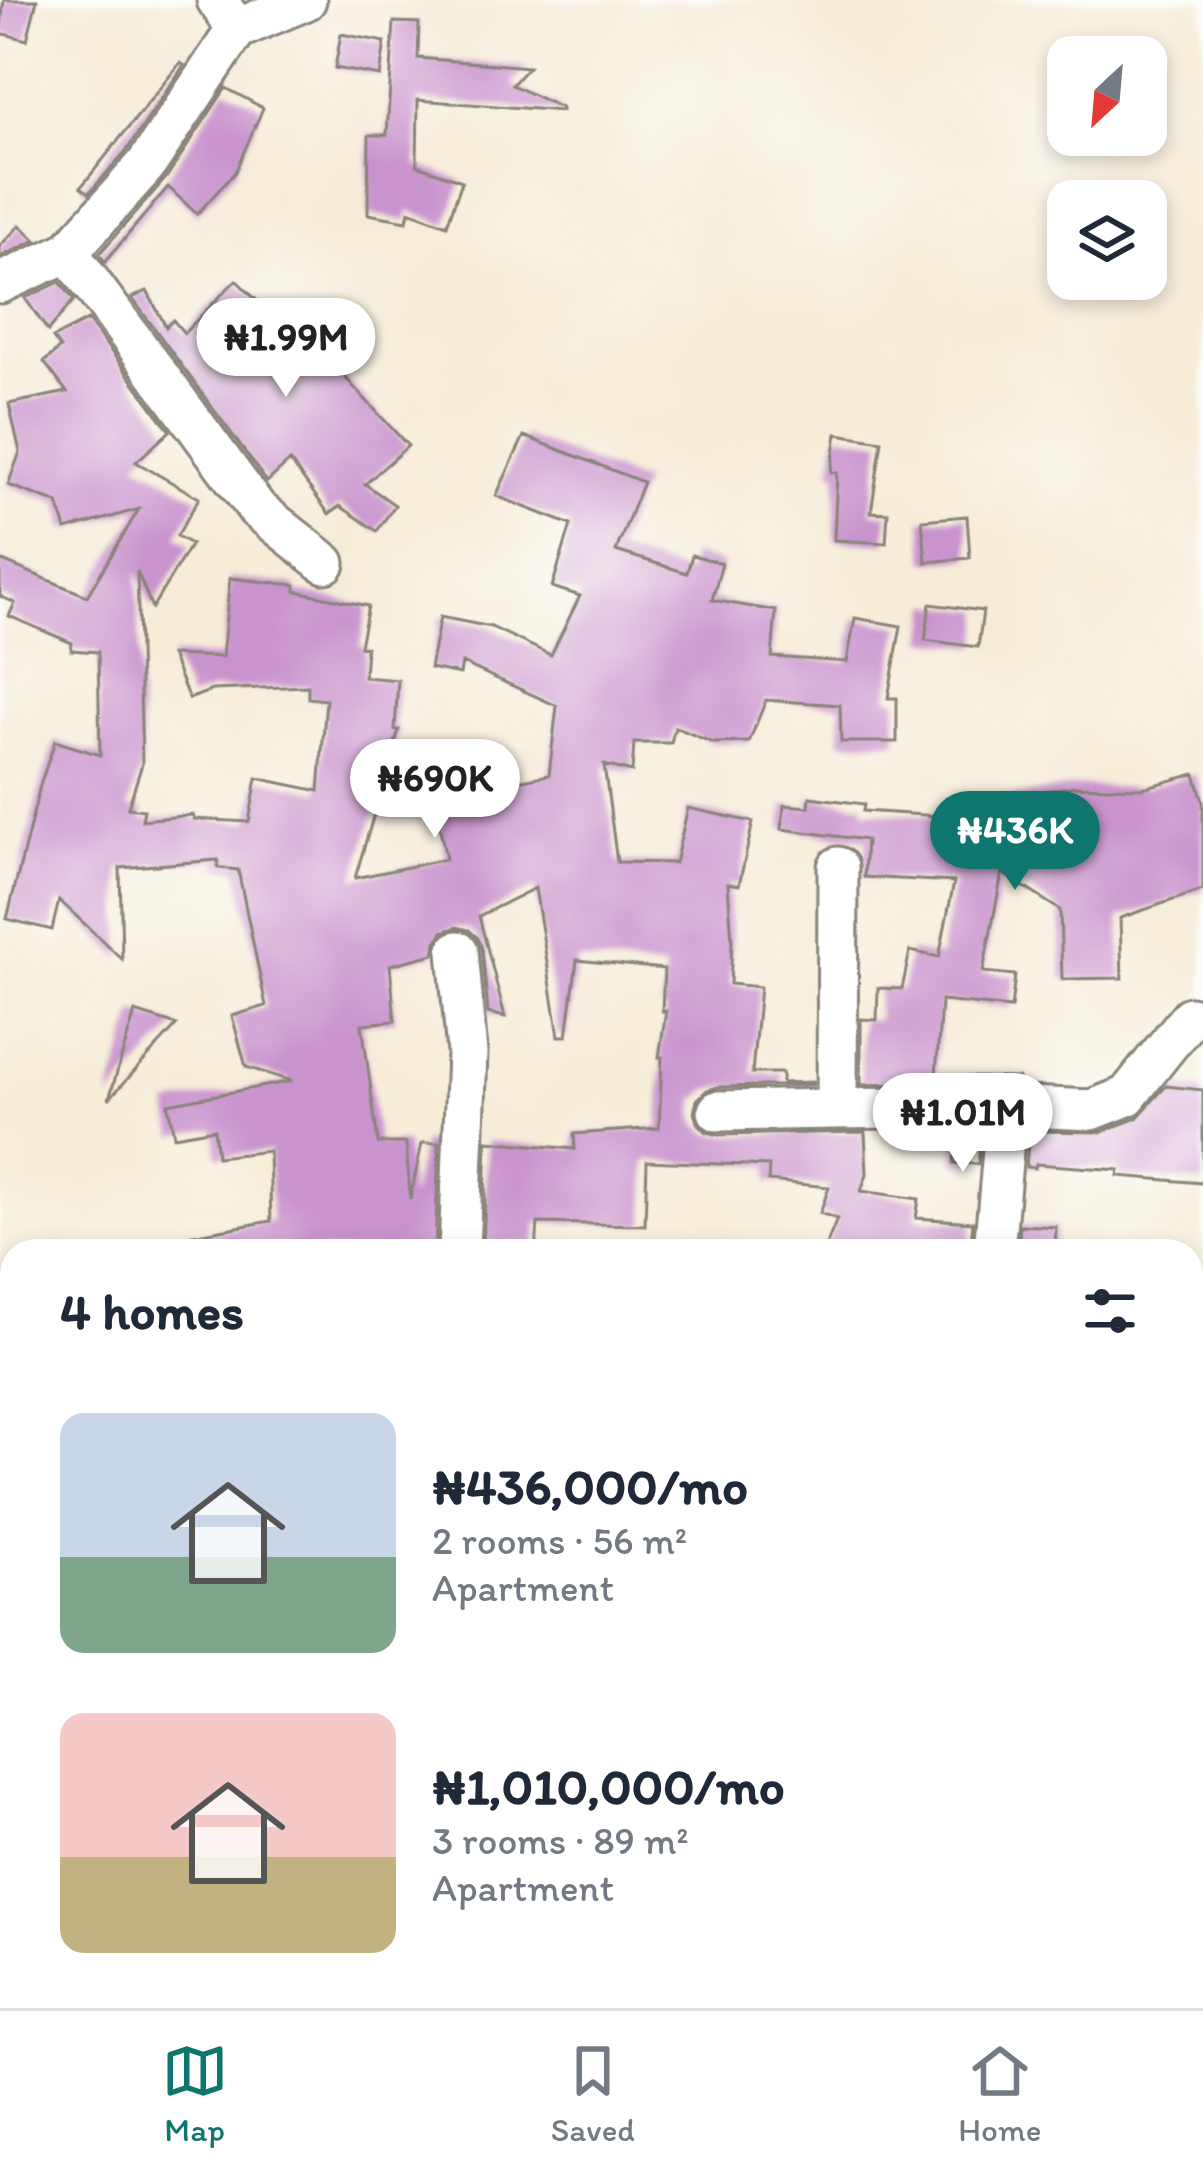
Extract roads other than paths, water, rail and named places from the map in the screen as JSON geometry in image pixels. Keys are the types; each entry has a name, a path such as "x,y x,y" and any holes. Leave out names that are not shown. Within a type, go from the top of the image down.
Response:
{"street":[{"path":"0,283 68,252 146,165 227,15 307,0"},
{"path":"68,252 257,509 325,563"},
{"path":"837,1108 838,867"},
{"path":"458,951 467,1053 459,1239"},
{"path":"718,1111 1007,1106 1092,1110 1127,1096 1190,1017"},
{"path":"995,1239 1007,1106"}]}
